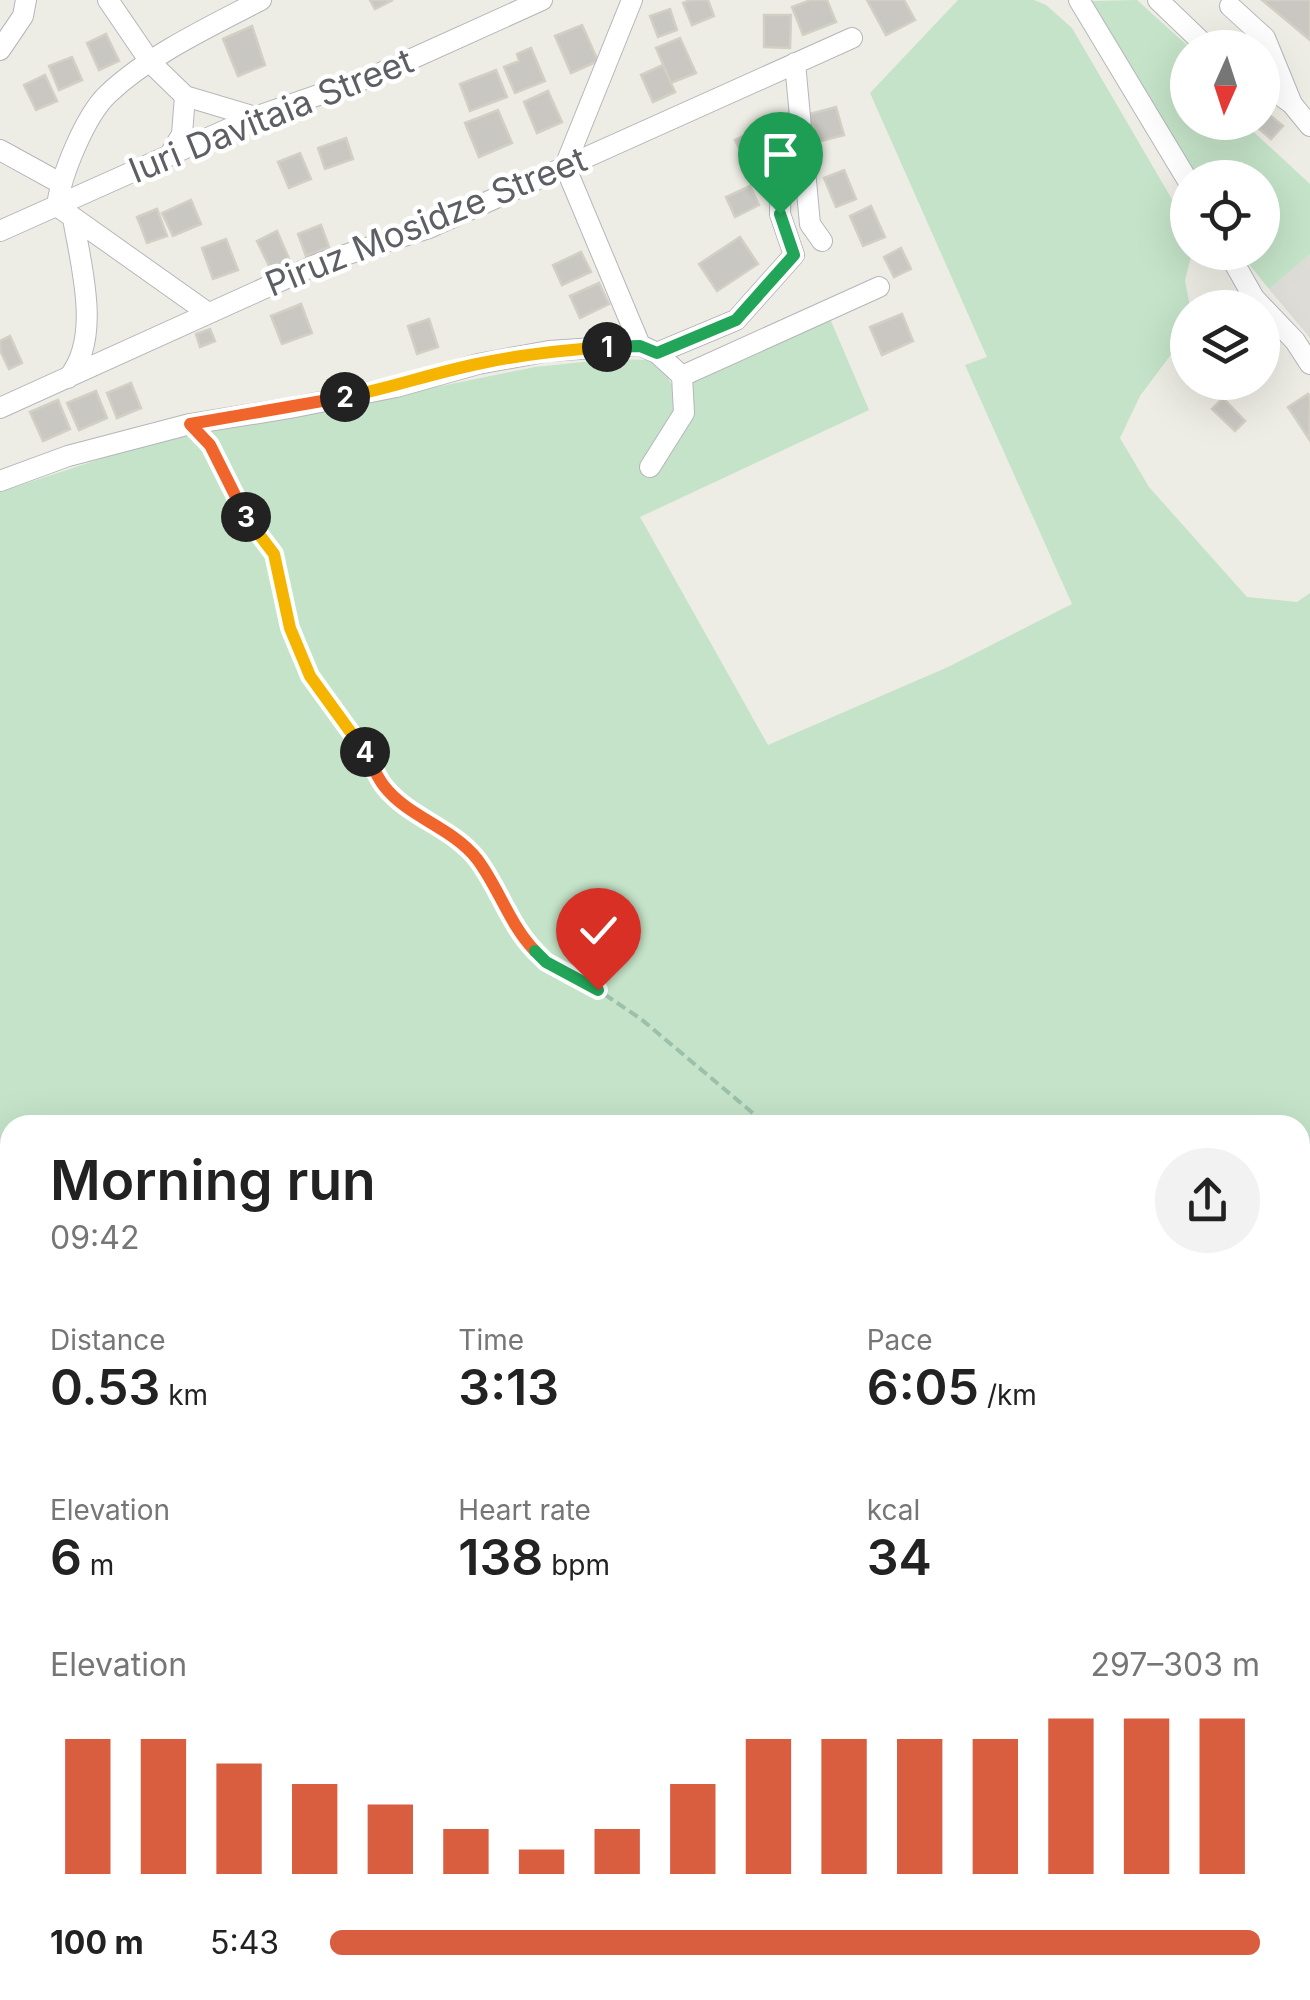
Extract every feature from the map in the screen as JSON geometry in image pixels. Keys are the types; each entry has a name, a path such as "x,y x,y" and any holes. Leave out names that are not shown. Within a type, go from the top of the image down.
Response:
{"street":[{"path":"0,50 23,16 26,0"},
{"path":"108,0 151,64 184,96 255,117"},
{"path":"67,379 81,363 86,323 60,183 69,158 106,96 198,32 261,0"},
{"name":"Iuri Davitaia Street","path":"0,231 65,212 169,156 255,117 376,74 542,0"},
{"path":"632,0 565,166 648,349 682,376 684,413 650,467"},
{"path":"1079,0 1175,160"},
{"path":"1158,0 1189,30"},
{"path":"1230,6 1265,38 1292,104"},
{"name":"Piruz Mosidze Street","path":"0,408 320,264 429,228 852,38"},
{"path":"795,62 810,224 822,241"},
{"path":"1280,95 1310,126"},
{"path":"169,156 182,134 184,96"},
{"path":"0,150 60,183"},
{"path":"0,480 68,456 190,424 396,387 478,364 550,350 648,349 736,320 794,255 780,214 781,172 804,154"},
{"path":"65,212 208,313"},
{"path":"1238,270 1254,298 1302,341 1310,364"},
{"path":"682,376 880,287"}],"path":[{"path":"190,424 210,445 239,508 274,554 290,628 310,676 359,742 386,788 424,818 455,835 477,859 520,935 546,962 641,1019 755,1115"}],"shaded area":[{"path":"1310,254 1310,338 1280,302 1280,290 1269,289"}],"green space":[{"path":"958,0 1034,0 1046,5 1072,28 1170,196 1170,270 1188,270 1187,290 1170,290 1170,356 1140,396 1120,438 1149,487 1247,597 1297,602 1310,593 1310,1115 0,1115 0,492 176,434 535,367 612,359 649,360 666,373 674,390 828,314 869,410 640,517 768,745 948,667 1072,604 965,365 987,357 870,93"},
{"path":"1137,0 1170,30 1170,134 1092,1"},
{"path":"1173,140 1262,140 1310,184 1310,254 1269,289 1254,270 1280,270 1280,160 1185,160"}],"building":[{"path":"370,0 393,0 375,9"},
{"path":"708,0 714,16 692,25 683,3"},
{"path":"811,0 827,0 836,22 803,35 792,7"},
{"path":"867,0 904,0 915,20 886,35"},
{"path":"1262,0 1310,0 1310,40"},
{"path":"670,9 677,30 658,37 650,16"},
{"path":"764,15 791,15 790,48 764,47"},
{"path":"582,25 598,61 571,73 555,36"},
{"path":"252,26 265,65 238,76 223,39"},
{"path":"106,34 119,61 99,70 87,43"},
{"path":"680,38 696,73 671,83 656,48"},
{"path":"531,48 545,81 515,93 504,67 519,61 517,54"},
{"path":"72,57 82,80 59,90 49,66"},
{"path":"663,65 675,92 653,102 641,75"},
{"path":"496,70 507,97 470,111 460,84"},
{"path":"45,75 57,101 36,110 24,85"},
{"path":"548,91 562,122 537,133 524,102"},
{"path":"836,107 844,135 817,142 810,114"},
{"path":"498,110 512,143 479,157 465,123"},
{"path":"760,128 775,157 750,169 735,140"},
{"path":"346,138 353,159 325,169 318,148"},
{"path":"300,153 311,179 289,188 278,162"},
{"path":"844,170 856,199 836,207 824,178"},
{"path":"750,186 759,205 735,217 726,197"},
{"path":"191,200 201,224 173,236 162,213"},
{"path":"871,206 885,237 863,246 850,216"},
{"path":"157,209 167,236 147,243 137,217"},
{"path":"321,225 329,247 306,256 298,234"},
{"path":"277,231 291,263 272,272 257,241"},
{"path":"740,237 758,264 717,291 699,264"},
{"path":"226,239 238,270 213,279 202,248"},
{"path":"901,248 911,269 894,277 884,257"},
{"path":"581,252 591,272 562,285 553,265"},
{"path":"599,283 609,304 580,318 570,296"},
{"path":"301,304 312,333 282,344 271,316"},
{"path":"902,314 913,341 882,355 870,327"},
{"path":"429,319 438,347 417,354 408,326"},
{"path":"210,329 215,341 200,347 196,334"},
{"path":"10,336 22,363 9,369 0,341"},
{"path":"131,383 141,408 117,418 107,393"},
{"path":"96,391 107,418 79,430 67,403"},
{"path":"1308,394 1310,397 1309,439 1288,407"},
{"path":"58,400 70,429 43,441 30,412"},
{"path":"1225,400 1245,421 1235,431 1212,409"}],"route":[{"path":"598,990 546,962 520,935 477,859 455,835 424,818 386,788 359,742 310,676 290,628 274,554 239,508 210,445 190,424 396,387 478,364 550,350 640,346 657,353 697,339 736,320 794,255 780,214"}]}
